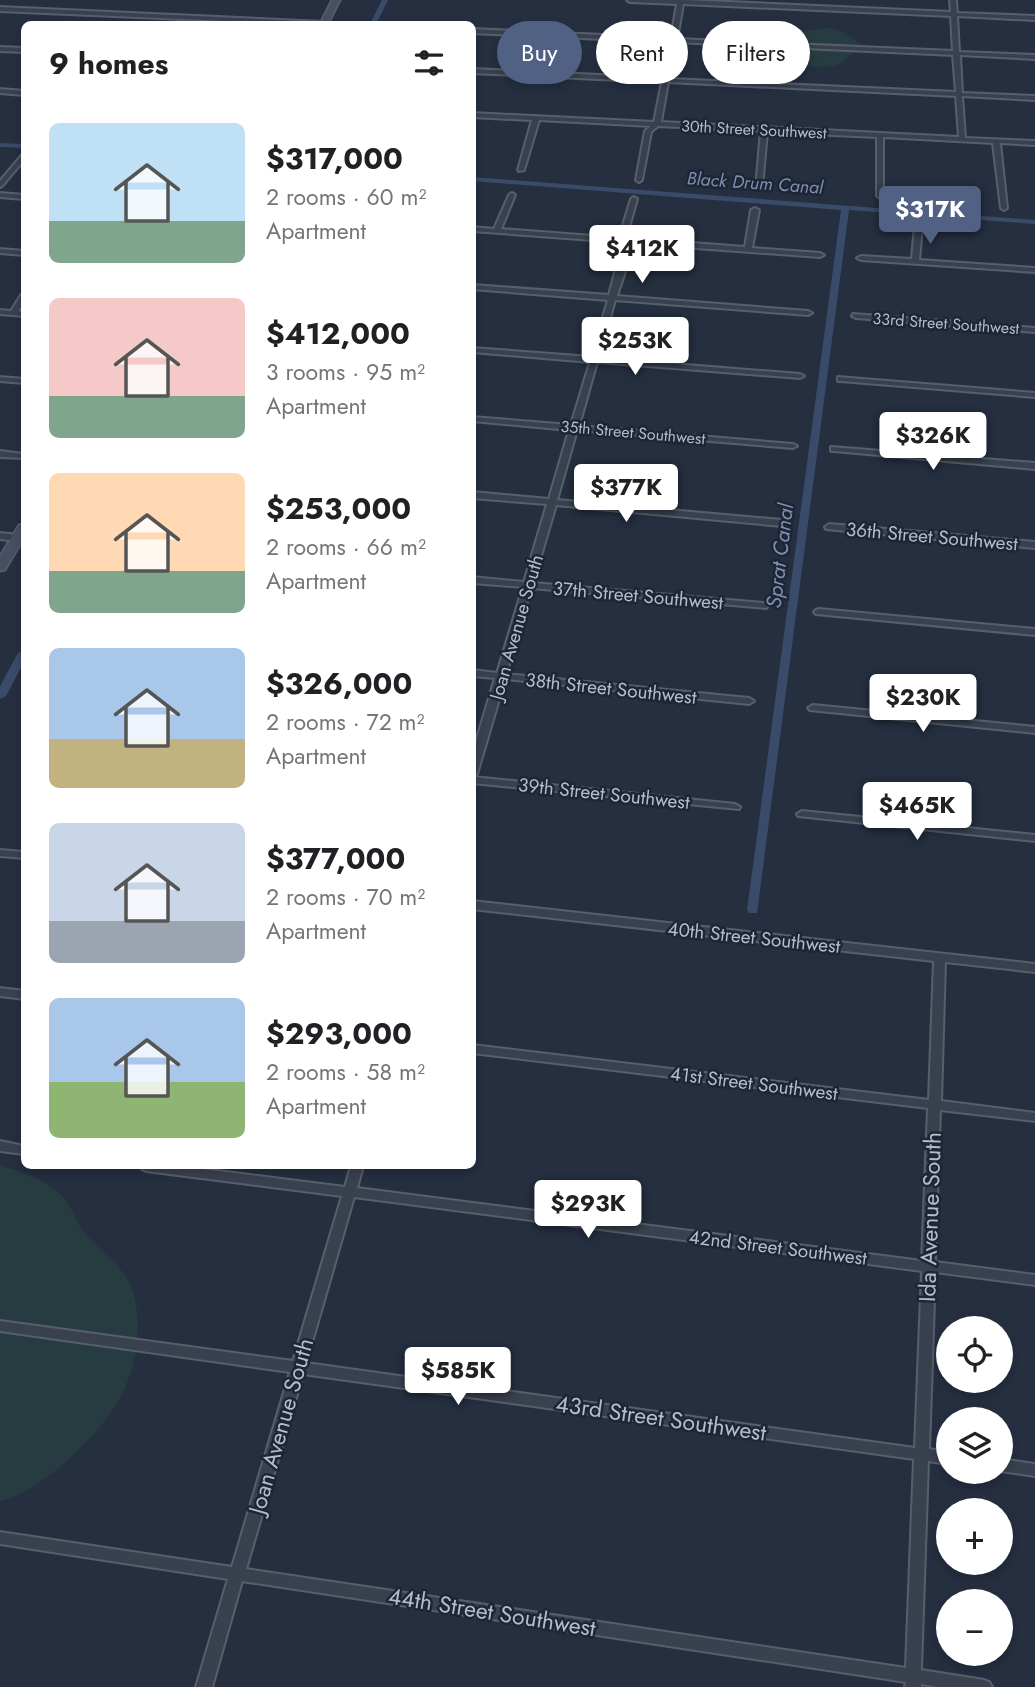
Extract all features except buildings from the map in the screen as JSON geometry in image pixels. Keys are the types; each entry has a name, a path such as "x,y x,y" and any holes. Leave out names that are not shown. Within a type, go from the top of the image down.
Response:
{"street":[{"path":"326,21 336,0"},
{"path":"630,0 1035,18"},
{"path":"953,0 962,140"},
{"path":"677,21 681,1"},
{"path":"0,9 259,21"},
{"path":"476,31 596,37"},
{"path":"688,41 1035,57"},
{"path":"0,49 21,50"},
{"path":"476,71 596,77"},
{"path":"688,82 1035,99"},
{"path":"639,180 649,131 657,124 664,84"},
{"path":"0,92 21,93"},
{"name":"30th Street Southwest","path":"476,115 1035,143"},
{"path":"521,170 536,118"},
{"path":"759,187 764,130"},
{"path":"880,136 880,196"},
{"path":"996,141 1003,208"},
{"path":"0,186 21,160"},
{"path":"0,195 21,197"},
{"path":"497,231 512,195"},
{"name":"Joan Avenue South","path":"476,760 625,255 626,246 622,240 634,199"},
{"path":"748,250 755,210"},
{"path":"915,262 918,227"},
{"path":"476,229 820,255"},
{"path":"0,251 21,253"},
{"path":"861,258 1035,270"},
{"path":"476,287 808,313"},
{"path":"13,313 21,301"},
{"path":"0,312 21,314"},
{"name":"33rd Street Southwest","path":"856,316 1035,330"},
{"path":"476,350 800,376"},
{"path":"0,379 21,382"},
{"path":"841,379 1035,395"},
{"name":"35th Street Southwest","path":"476,419 793,446"},
{"path":"834,449 1035,466"},
{"path":"0,454 21,456"},
{"path":"476,495 782,523"},
{"name":"36th Street Southwest","path":"829,527 1035,545"},
{"path":"0,536 21,533"},
{"path":"0,567 21,533"},
{"name":"37th Street Southwest","path":"476,580 762,607"},
{"path":"819,612 1035,632"},
{"name":"38th Street Southwest","path":"476,674 749,701"},
{"path":"813,708 1035,730"},
{"name":"39th Street Southwest","path":"476,780 735,807"},
{"path":"802,814 1035,838"},
{"path":"0,853 21,856"},
{"name":"40th Street Southwest","path":"476,905 1035,968"},
{"name":"Ida Avenue South","path":"913,1682 940,958"},
{"path":"0,992 21,995"},
{"name":"41st Street Southwest","path":"476,1049 1035,1117"},
{"path":"0,1146 21,1150"},
{"name":"42nd Street Southwest","path":"170,1169 1035,1280"},
{"name":"Joan Avenue South","path":"204,1687 356,1169"},
{"name":"43rd Street Southwest","path":"0,1326 936,1456"},
{"path":"1013,1467 1035,1470"},
{"name":"44th Street Southwest","path":"0,1538 913,1682 984,1687"}],"green space":[{"path":"830,28 844,32 860,44 859,49 836,65 810,66 810,30"},
{"path":"0,1166 38,1179 62,1196 79,1226 126,1276 134,1297 138,1325 128,1382 101,1425 52,1473 16,1496 0,1501"}],"waterway":[{"path":"374,21 385,0"},
{"name":"Black Drum Canal","path":"0,145 21,146"},
{"name":"Black Drum Canal","path":"476,179 1035,222"},
{"name":"Sprat Canal","path":"753,910 845,208"},
{"path":"0,696 21,658"}]}
